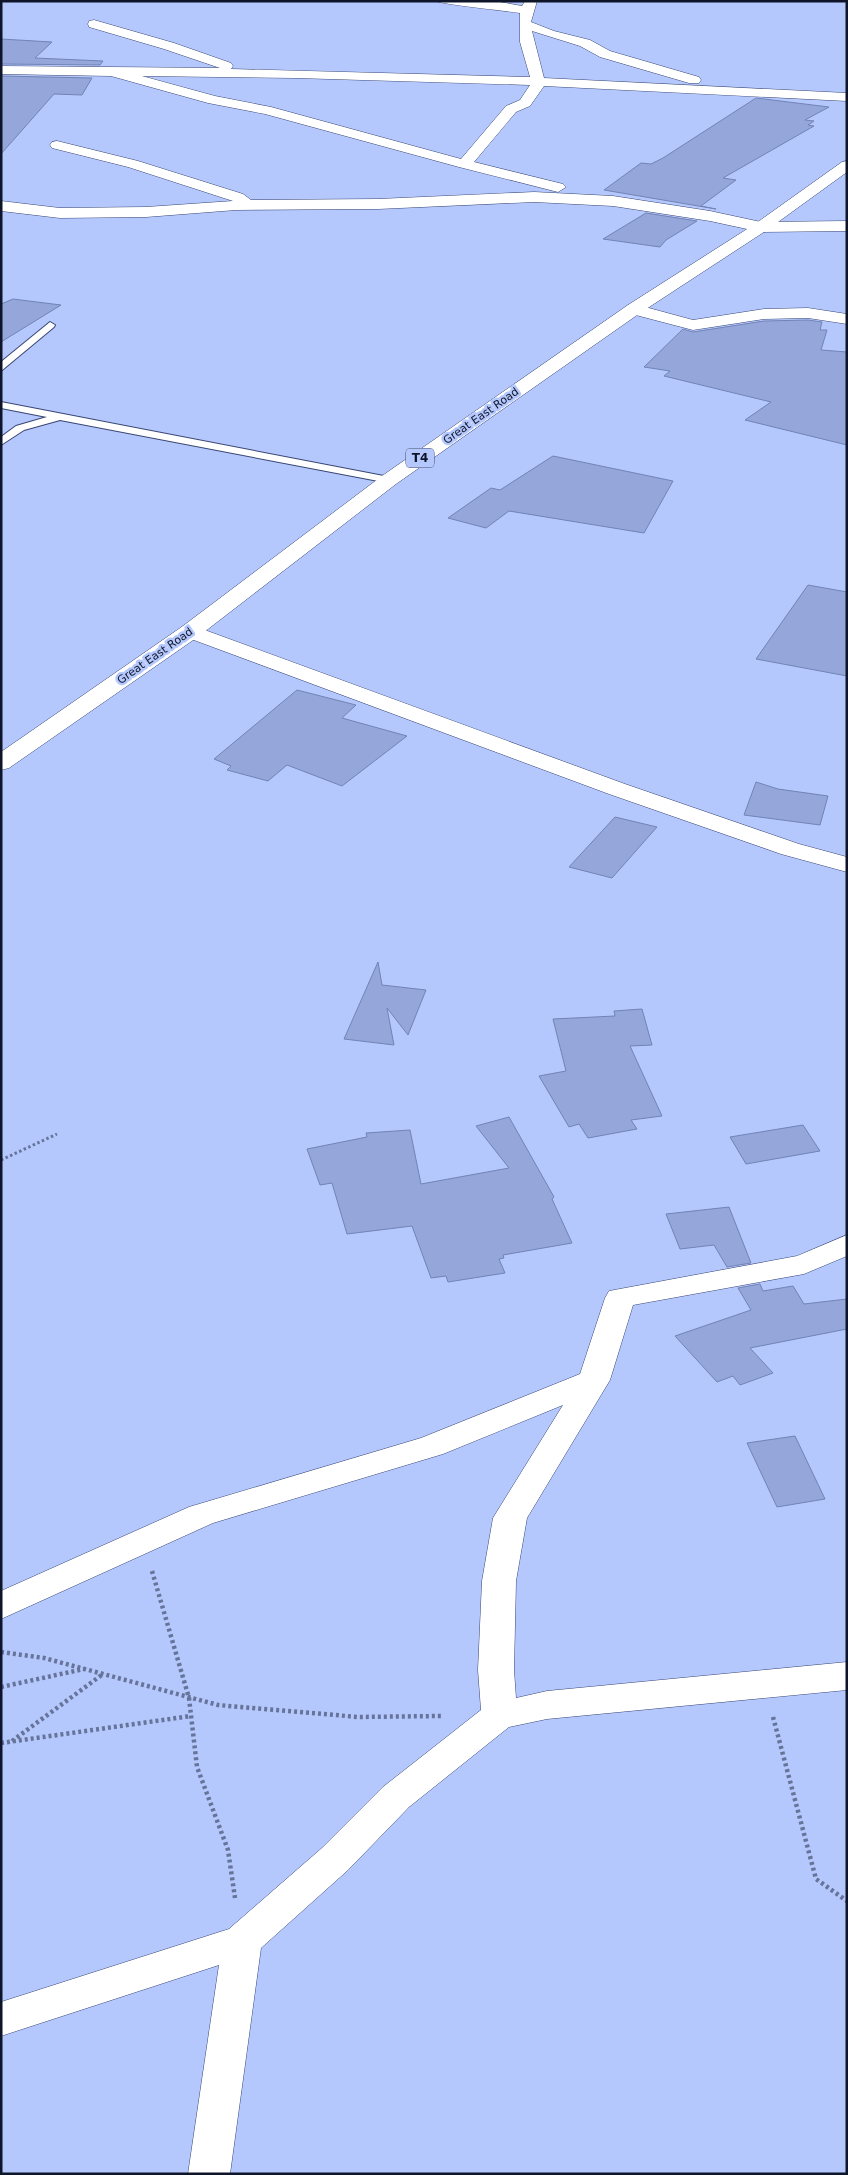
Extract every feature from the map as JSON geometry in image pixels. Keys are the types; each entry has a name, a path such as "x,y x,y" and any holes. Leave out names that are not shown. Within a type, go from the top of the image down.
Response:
{"main road":[{"path":"442,1 482,3 527,12 549,34 585,43 605,54 678,74 727,91"},
{"path":"464,164 511,109 525,103 539,83 526,33 527,12"},
{"path":"94,24 178,48 249,73"},
{"path":"1,70 249,73 539,83 847,97"},
{"path":"112,72 213,100 266,110 464,164 613,201 710,216 761,227 847,226"},
{"path":"57,145 133,164 238,197 250,204"},
{"name":"Great East Road","path":"1,763 191,631 389,480 634,309 761,227 847,165"},
{"path":"1,206 60,213 101,213 146,212 250,204 378,204 534,197 613,201"},
{"path":"823,227 847,208"},
{"path":"634,309 693,325 764,314 808,313 847,319"},
{"path":"191,631 617,789 790,849 847,865"},
{"path":"499,1715 496,1670 499,1582 510,1518 594,1380 620,1298 804,1264 847,1244"},
{"path":"1,1606 201,1515 432,1446 594,1380"},
{"path":"1,2019 242,1941 335,1859 396,1797 499,1715 547,1705 764,1682 847,1676"},
{"path":"209,2174 242,1941"}],"lane":[{"path":"1,368 50,325"},
{"path":"1,349 18,353"},
{"path":"1,405 389,480"},
{"path":"1,431 66,417"},
{"path":"1,442 20,428"}],"path":[{"path":"1,1160 56,1134"},
{"path":"143,1541 189,1698 198,1767 228,1850 242,1941"},
{"path":"1,1652 44,1658 218,1706 358,1716 499,1715"},
{"path":"1,1687 84,1669"},
{"path":"12,1741 103,1674"},
{"path":"764,1682 816,1879 847,1901"},
{"path":"1,1743 191,1716"}],"building":[{"path":"1,39 52,42 35,58 103,61 100,65 1,64"},
{"path":"1,76 92,78 82,95 54,94 1,154"},
{"path":"756,98 829,107 805,120 814,121 808,125 814,126 723,178 736,180 701,206 716,209 604,190 641,163 651,164 663,158"},
{"path":"646,213 697,221 666,240 660,247 603,239"},
{"path":"13,299 61,305 1,342 1,304"},
{"path":"808,320 822,322 820,330 827,330 821,350 847,352 847,445 745,420 771,402 664,376 670,371 644,367 683,329 693,332 764,321"},
{"path":"553,456 673,481 644,533 509,511 486,528 448,518 491,488 500,490"},
{"path":"808,585 847,592 847,676 756,659"},
{"path":"297,690 356,705 342,718 407,736 342,786 287,765 268,781 227,770 231,766 214,759"},
{"path":"756,782 778,789 828,796 820,825 744,815"},
{"path":"615,817 657,827 612,878 569,867"},
{"path":"378,962 382,985 426,990 408,1035 387,1008 394,1045 344,1039"},
{"path":"642,1009 652,1045 630,1046 662,1116 631,1120 637,1129 588,1138 579,1124 569,1127 539,1076 566,1071 553,1019 615,1016 614,1011"},
{"path":"509,1117 554,1197 552,1199 572,1243 503,1255 504,1258 499,1259 505,1273 448,1282 446,1276 431,1278 412,1226 347,1234 332,1183 320,1185 307,1149 367,1137 366,1133 410,1130 421,1184 509,1168 476,1126"},
{"path":"803,1125 820,1151 746,1164 730,1137"},
{"path":"729,1207 751,1263 727,1267 714,1245 680,1249 666,1214"},
{"path":"760,1284 763,1291 793,1286 804,1304 847,1299 847,1329 750,1348 773,1373 740,1385 733,1376 717,1382 675,1336 751,1310 738,1288"},
{"path":"795,1436 825,1499 777,1507 747,1443"}]}
